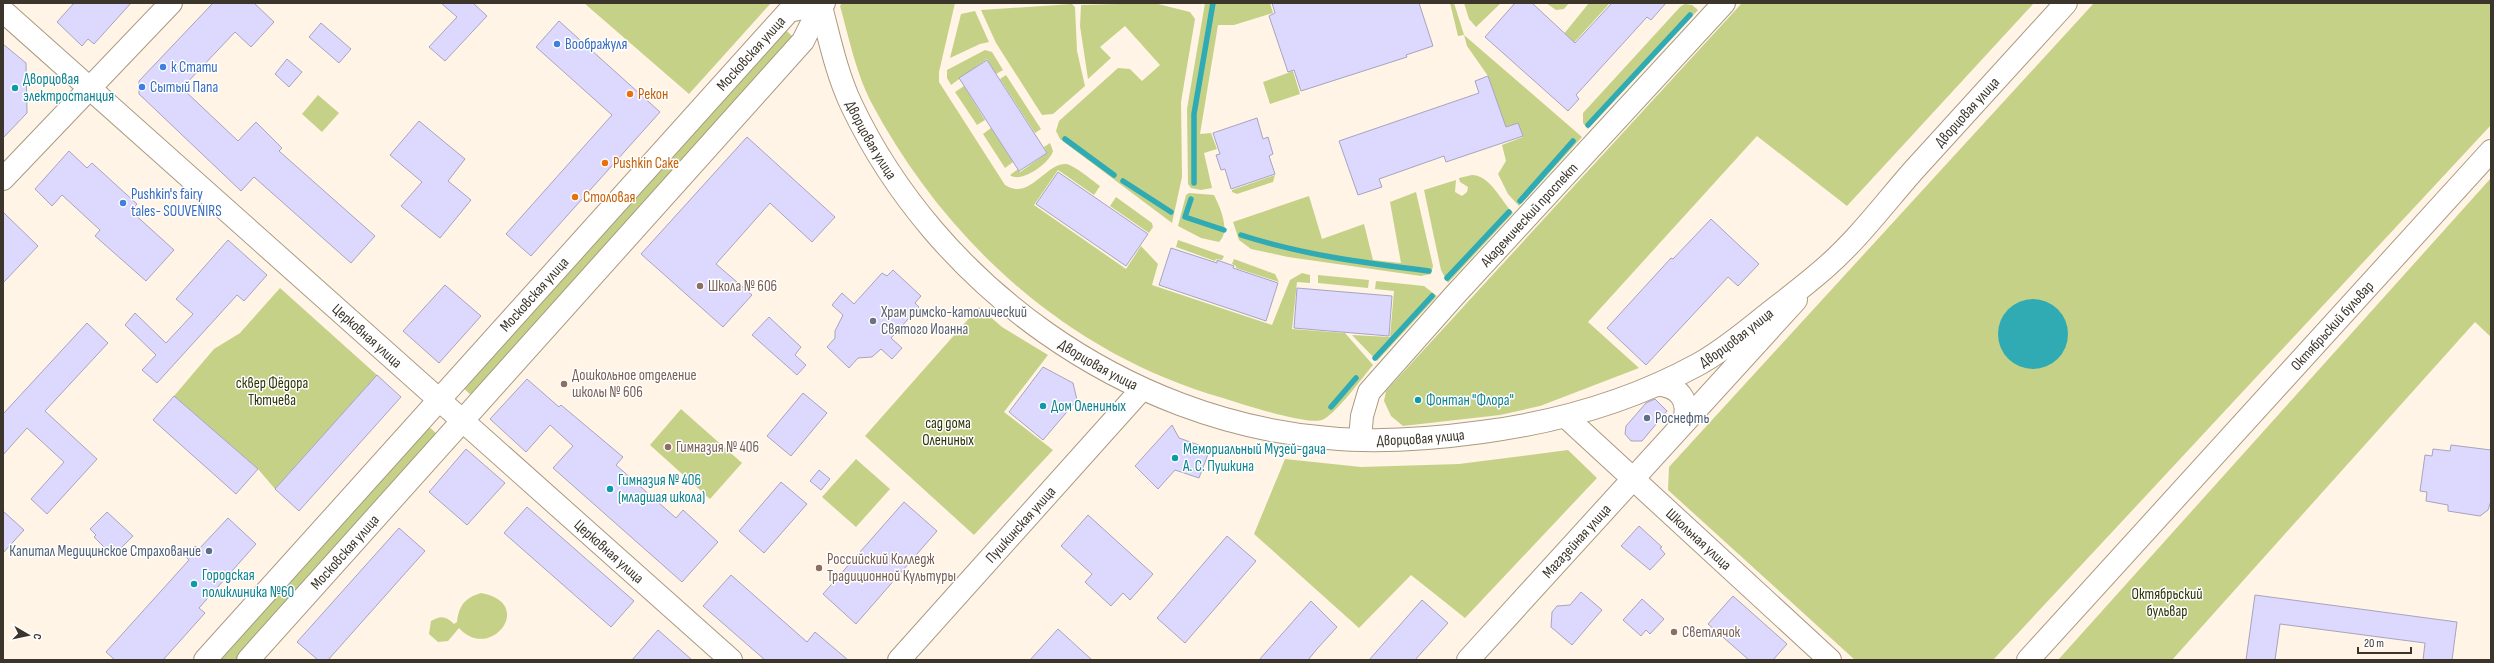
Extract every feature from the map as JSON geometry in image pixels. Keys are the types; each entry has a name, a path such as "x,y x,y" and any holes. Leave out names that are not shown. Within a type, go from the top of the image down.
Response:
{"street":[{"path":"3,179 171,3"},
{"name":"Академический проспект","path":"1360,439 1362,416 1370,392 1724,3"},
{"name":"Дворцовая улица","path":"822,4 849,100 885,164 925,220 963,263 1018,312 1103,370 1142,389 1232,420 1285,432 1329,438 1394,440 1455,436 1567,418 1657,385 1700,363 1746,332 1828,265 2066,3"},
{"name":"Московская улица","path":"204,660 789,11 822,4"},
{"name":"Московская улица","path":"248,660 802,41 822,4"},
{"name":"Церковная улица","path":"3,11 731,660"},
{"name":"Октябрьский бульвар","path":"2028,660 2491,151"},
{"name":"Магазейная улица","path":"1468,660 1684,421 1828,265"},
{"path":"1657,385 1675,388 1682,395 1686,403 1684,421"},
{"name":"Пушкинская улица","path":"899,660 1142,389"},
{"name":"Школьная улица","path":"1567,418 1830,660"}],"green space":[{"path":"584,3 771,3 689,94"},
{"path":"842,3 955,3 939,72 939,82 1005,185 1014,189 1022,188 1030,185 1058,165 1066,164 1074,167 1100,186 1094,195 1058,170 1034,205 1126,269 1141,246 1158,264 1152,285 1272,325 1290,280 1302,273 1310,275 1310,283 1297,282 1292,329 1345,333 1373,365 1341,404 1328,417 1322,420 1314,421 1303,420 1244,405 1167,378 1114,353 1064,322 1017,286 975,246 936,202 901,153 871,102 861,79 840,6"},
{"path":"1154,3 1190,12 1195,19 1181,102 1182,177 1172,223 1060,139 1056,131 1059,121 1118,68 1130,69 1142,81 1160,65 1125,26 1100,47 1111,58 1088,79 1080,26 1081,5"},
{"path":"1205,3 1270,3 1273,13 1234,25 1218,25 1200,134 1211,133 1217,149 1204,153 1212,188 1201,190 1191,188 1188,184 1187,109"},
{"path":"1450,3 1454,3 1464,35 1458,36"},
{"path":"1464,3 1501,3 1476,27 1469,19"},
{"path":"1546,3 1569,3 1564,9 1556,10"},
{"path":"1589,3 1610,3 1559,59 1554,46"},
{"path":"1742,3 2034,3 1847,206 1757,136 1588,322 1639,368 1540,406 1500,415 1403,426 1391,416 1384,401 1386,391"},
{"path":"2094,3 2491,3 2491,125 1993,660 1855,660 1668,490 1669,467"},
{"path":"1072,4 1075,7 1077,51 1085,86 1053,114 1042,115 996,43 981,10"},
{"path":"1685,4 1692,5 1698,10 1588,129 1583,123 1583,113 1681,6"},
{"path":"975,11 989,42 980,44 950,58 961,14"},
{"path":"783,27 794,38 472,396 460,385"},
{"path":"1464,35 1582,137 1519,206 1508,194 1498,174 1506,161 1502,145 1523,137 1518,123 1506,127 1488,76 1467,46"},
{"path":"985,50 992,52 1003,70 996,74 987,59 951,85 947,78 947,70"},
{"path":"1293,71 1300,94 1270,104 1263,82"},
{"path":"1006,75 1041,129 1035,133 1000,79"},
{"path":"964,86 985,120 977,125 955,92"},
{"path":"318,95 339,113 322,132 302,114"},
{"path":"991,128 1013,162 1005,168 983,134"},
{"path":"1050,143 1053,151 1047,161 1041,166 1028,175 1015,177 1010,175 1018,169 1020,172 1047,153 1044,147"},
{"path":"1275,175 1273,182 1237,194 1232,192 1232,190"},
{"path":"1472,175 1484,179 1490,184 1513,213 1448,283 1441,270 1424,190 1456,180 1455,192 1462,196 1467,192 1468,187 1460,182 1459,178"},
{"name":"Октябрьский бульвар","path":"2491,178 2491,337 2475,322 2172,660 2058,660"},
{"path":"1416,192 1433,266 1431,274 1421,276 1288,257 1251,249 1239,240 1233,222 1309,196 1322,239 1364,224 1373,260 1401,263 1390,202"},
{"path":"1189,193 1214,195 1221,212 1224,225 1224,232 1219,242 1201,238 1178,226 1186,195"},
{"path":"1116,197 1152,223 1153,227 1149,233 1110,206"},
{"path":"1178,240 1224,256 1222,260 1216,259 1215,261 1176,247"},
{"path":"1234,259 1275,274 1279,282 1236,268 1236,266 1232,264"},
{"path":"1318,275 1369,280 1368,288 1318,283"},
{"path":"1376,281 1424,286 1437,296 1377,361 1352,335 1390,337 1394,291 1375,289"},
{"name":"сквер Фёдора Тютчева","path":"280,288 377,375 275,489 258,469 174,396 214,349 240,333"},
{"name":"сад дома Олениных","path":"979,307 1002,327 1048,355 1004,412 1053,450 974,535 865,436"},
{"path":"681,409 742,463 710,499 650,445"},
{"path":"426,424 438,435 236,660 214,660"},
{"path":"1568,450 1597,478 1465,618 1411,575 1359,628 1254,534 1285,459 1361,467 1459,464"},
{"path":"856,459 890,489 856,527 822,497"},
{"path":"481,593 497,599 506,608 507,618 503,627 494,635 483,639 471,637 459,628 448,641 438,642 429,634 431,621 443,617 454,624 457,622 459,611 464,603 471,597"}],"water":[{"path":"2033,299 2046,302 2058,309 2065,321 2068,334 2065,347 2058,359 2046,366 2033,369 2020,366 2008,359 2001,347 1998,334 2001,321 2008,309 2020,302"}],"building":[{"path":"74,3 131,3 94,44 88,39 82,46 57,22"},
{"path":"213,3 254,3 274,22 251,47 235,32 182,88 238,141 256,122 282,148 279,151 375,236 351,263 254,177 241,191 139,94 139,81"},
{"path":"441,3 473,3 487,16 445,61 429,47 457,17"},
{"path":"1272,3 1419,3 1433,46 1406,55 1407,57 1301,91 1294,70 1288,72 1269,16 1275,13"},
{"path":"1515,3 1532,3 1575,43 1612,3 1666,3 1651,20 1647,17 1576,95 1579,99 1568,111 1485,37"},
{"path":"559,21 660,112 531,256 506,234 612,115 536,47"},
{"path":"321,23 351,49 339,63 309,37"},
{"name":"Дворцовая электростанция","path":"3,44 26,63 27,113 3,138"},
{"path":"287,59 302,72 289,87 275,74"},
{"path":"987,60 1047,153 1019,171 959,78"},
{"path":"1488,76 1506,127 1518,123 1523,136 1446,162 1444,156 1379,179 1382,187 1358,195 1339,141 1479,93 1475,81"},
{"path":"1257,118 1263,139 1268,137 1273,154 1269,156 1275,174 1231,189 1225,169 1221,170 1216,155 1220,154 1213,133"},
{"path":"419,121 465,159 448,181 471,200 440,238 401,206 422,182 390,155"},
{"path":"747,137 835,217 812,242 770,203 716,264 752,295 723,327 641,254"},
{"path":"69,151 87,168 92,163 137,204 131,211 174,250 146,281 95,236 100,230 62,195 52,206 35,189"},
{"path":"1058,172 1148,234 1126,266 1036,204"},
{"path":"3,212 38,246 3,283"},
{"path":"1711,219 1759,264 1738,286 1728,277 1646,365 1607,328 1671,258 1673,259"},
{"path":"228,240 267,275 244,301 237,295 157,383 142,370 156,355 125,325 135,313 166,343 193,314 176,299"},
{"path":"1171,248 1217,263 1217,260 1234,266 1233,268 1278,283 1266,321 1159,285"},
{"name":"Храм римско-католический Святого Иоанна","path":"893,270 921,296 915,303 919,307 891,338 902,348 892,359 881,349 872,357 858,358 849,368 827,347 835,338 835,331 843,315 832,305 842,293 854,304 882,273 887,276"},
{"path":"445,285 481,316 439,363 403,331"},
{"path":"1297,288 1392,296 1389,336 1294,328"},
{"path":"769,317 801,347 795,355 806,365 797,375 752,335"},
{"path":"87,323 108,343 45,411 97,459 47,514 31,499 64,462 27,428 3,455 3,414"},
{"name":"Дом Олениных","path":"1043,367 1073,383 1077,400 1043,440 1009,412"},
{"path":"377,375 401,397 299,511 275,489"},
{"name":"Гимназия № 406 (младшая школа)","path":"527,379 559,407 561,405 623,457 616,465 676,518 683,510 718,542 682,582 553,468 573,446 550,425 526,452 490,419"},
{"path":"803,393 827,413 791,456 767,436"},
{"path":"174,396 258,469 236,494 153,420"},
{"name":"Роснефть","path":"1655,399 1667,411 1642,441 1631,441 1625,434 1626,426 1646,403"},
{"name":"Мемориальный Музей-дача А. С. Пушкина","path":"1172,425 1179,438 1210,449 1199,478 1175,470 1158,489 1135,466"},
{"path":"2451,445 2491,450 2491,501 2488,510 2480,516 2448,511 2448,505 2426,501 2427,492 2420,491 2425,455 2432,456 2433,449 2450,451"},
{"path":"466,449 505,483 467,525 429,492"},
{"path":"819,470 830,479 821,490 810,481"},
{"path":"781,482 807,504 764,553 739,531"},
{"path":"904,502 937,531 856,624 823,594"},
{"path":"527,507 634,601 611,627 504,533"},
{"path":"3,511 24,530 3,553"},
{"path":"107,512 133,536 113,556 94,537 96,535 90,529"},
{"path":"1088,515 1153,574 1130,600 1123,593 1111,606 1085,582 1092,574 1061,546"},
{"name":"Городская поликлиника №60","path":"228,518 256,544 199,608 205,613 163,660 115,660 106,652 189,560 186,557 195,546 199,549"},
{"path":"1639,526 1662,547 1660,548 1665,554 1650,570 1621,546"},
{"path":"399,528 425,551 328,660 318,660 297,642"},
{"path":"1227,536 1256,561 1185,643 1157,618"},
{"path":"731,575 807,642 815,632 848,660 765,660 703,606"},
{"path":"1581,592 1602,610 1572,645 1551,627 1552,612 1557,606 1570,605"},
{"path":"2255,595 2457,622 2452,660 2423,660 2425,643 2280,624 2275,660 2246,660"},
{"path":"1733,596 1787,644 1773,660 1749,660 1708,624"},
{"path":"1642,599 1664,619 1650,634 1646,630 1641,636 1623,620"},
{"path":"1422,600 1448,623 1415,660 1369,660"},
{"path":"1311,601 1337,627 1308,660 1259,660"},
{"path":"1058,629 1092,660 1030,660"},
{"path":"658,630 692,660 632,660"}],"waterway":[{"path":"1194,183 1194,114 1213,3"},
{"path":"1588,125 1690,15"},
{"path":"1065,139 1114,175"},
{"path":"1520,201 1573,141"},
{"path":"1123,181 1171,212"},
{"path":"1191,199 1185,217 1224,230"},
{"path":"1447,278 1509,212"},
{"path":"1241,235 1311,253 1429,271"},
{"path":"1375,358 1432,296"},
{"path":"1331,407 1356,378"}],"place":[{"name":"Воображуля","path":"557,44"},
{"name":"к Стати","path":"163,67"},
{"name":"Сытый Папа","path":"142,87"},
{"name":"Дворцовая электростанция","path":"15,88"},
{"name":"Рекон","path":"630,94"},
{"name":"Pushkin Cake","path":"605,163"},
{"name":"Столовая","path":"575,197"},
{"name":"Pushkin's fairy tales- SOUVENIRS","path":"123,203"},
{"name":"Школа № 606","path":"700,286"},
{"name":"Храм римско-католический Святого Иоанна","path":"873,321"},
{"name":"Дошкольное отделение школы № 606","path":"564,384"},
{"name":"Фонтан \"Флора\"","path":"1418,400"},
{"name":"Дом Олениных","path":"1043,406"},
{"name":"Роснефть","path":"1647,418"},
{"name":"Гимназия № 406","path":"668,447"},
{"name":"Мемориальный Музей-дача А. С. Пушкина","path":"1175,458"},
{"name":"Гимназия № 406 (младшая школа)","path":"610,489"},
{"name":"Капитал Медицинское Страхование","path":"209,551"},
{"name":"Российский Колледж Традиционной Культуры","path":"819,568"},
{"name":"Городская поликлиника №60","path":"194,584"},
{"name":"Светлячок","path":"1674,632"}]}
